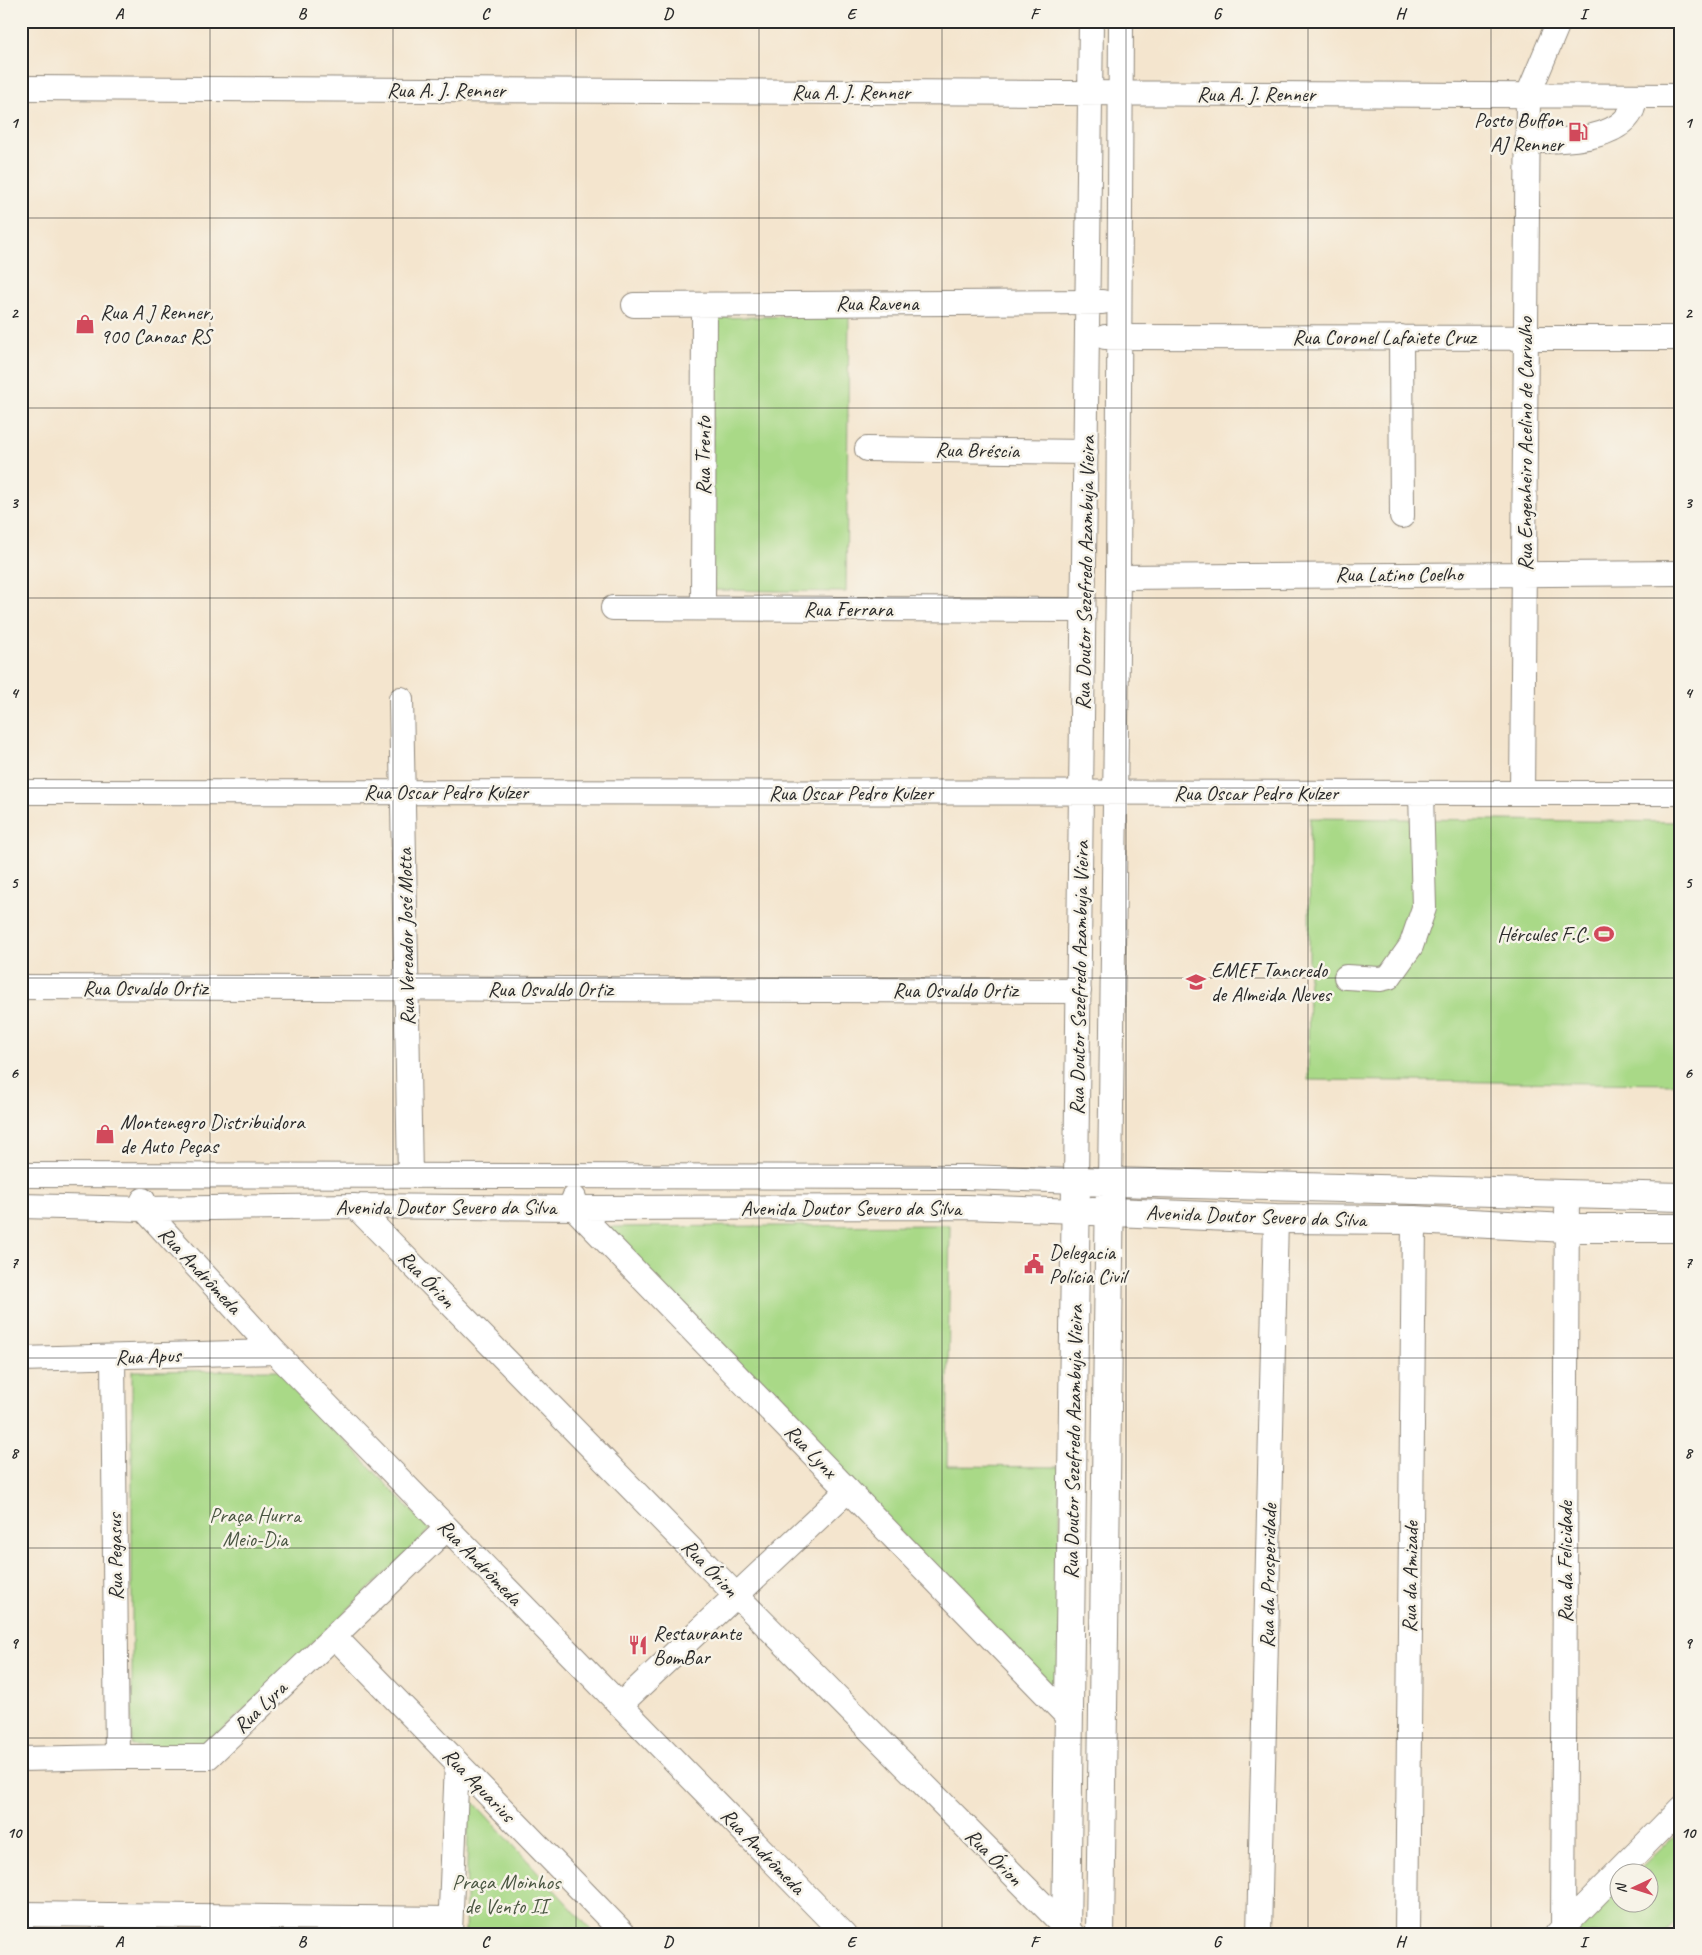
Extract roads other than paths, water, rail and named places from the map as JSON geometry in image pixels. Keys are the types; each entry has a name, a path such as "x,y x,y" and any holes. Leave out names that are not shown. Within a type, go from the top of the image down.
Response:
{"main road":[{"name":"Avenida Doutor Severo da Silva","path":"1076,1181 1681,1197"},
{"name":"Rua Doutor Sezefredo Azambuja Vieira","path":"1068,1932 1076,1181"},
{"name":"Rua Doutor Sezefredo Azambuja Vieira","path":"1100,1934 1110,1182"},
{"name":"Avenida Doutor Severo da Silva","path":"1076,1211 1276,1219 1414,1220 1567,1228 1681,1228"},
{"path":"1074,1416 1107,1418"}],"street":[{"name":"Rua Doutor Sezefredo Azambuja Vieira","path":"1076,1181 1091,21"},
{"name":"Rua Doutor Sezefredo Azambuja Vieira","path":"1110,1182 1118,577 1120,21"},
{"path":"1528,95 1559,21"},
{"name":"Rua A. J. Renner","path":"21,88 1681,96"},
{"name":"Rua Engenheiro Acelino de Carvalho","path":"1522,793 1528,95"},
{"path":"1528,141 1566,141 1596,135 1624,123 1635,106 1636,96"},
{"name":"Rua Ravena","path":"634,305 1120,301"},
{"name":"Rua Trento","path":"703,608 704,305"},
{"name":"Rua Coronel Lafaiete Cruz","path":"1088,337 1681,338"},
{"path":"1400,337 1402,516"},
{"name":"Rua Bréscia","path":"867,449 1086,452"},
{"name":"Rua Latino Coelho","path":"1118,577 1681,573"},
{"name":"Rua Ferrara","path":"613,608 1084,610"},
{"name":"Rua Vereador José Motta","path":"401,699 410,1176"},
{"name":"Rua Oscar Pedro Kulzer","path":"21,792 1681,793"},
{"path":"1346,978 1380,979 1389,977 1411,946 1424,908 1421,793"},
{"name":"Rua Osvaldo Ortiz","path":"21,988 1079,991"},
{"name":"Avenida Doutor Severo da Silva","path":"21,1176 966,1177 1076,1181"},
{"name":"Rua Andrômeda","path":"141,1176 144,1209 275,1352 844,1934"},
{"path":"574,1176 574,1208"},
{"path":"966,1177 966,1207"},
{"name":"Rua da Felicidade","path":"1560,1932 1568,1194"},
{"name":"Avenida Doutor Severo da Silva","path":"21,1206 144,1209 355,1206 574,1208 966,1207 1076,1211"},
{"name":"Rua Órion","path":"355,1206 1068,1932"},
{"name":"Rua Lynx","path":"574,1208 1069,1718"},
{"name":"Rua da Prosperidade","path":"1259,1934 1276,1219"},
{"name":"Rua da Amizade","path":"1407,1934 1414,1220"},
{"name":"Rua Apus","path":"21,1359 275,1352"},
{"name":"Rua Pegasus","path":"113,1357 118,1757"},
{"path":"620,1705 848,1490"},
{"name":"Rua Lyra","path":"21,1759 208,1758 447,1528"},
{"name":"Rua Aquarius","path":"335,1637 624,1934"},
{"path":"21,1914 450,1926 457,1763"},
{"path":"1560,1932 1681,1808"}],"place":[{"name":"Posto Buffon AJ Renner","path":"1578,132"},
{"name":"Rua A J Renner, 900 Canoas RS","path":"85,324"},
{"name":"Hércules F.C.","path":"1604,934"},
{"name":"EMEF Tancredo de Almeida Neves","path":"1196,982"},
{"name":"Montenegro Distribuidora de Auto Peças","path":"105,1134"},
{"name":"Delegacia Polícia Civil","path":"1034,1264"},
{"name":"Restaurante BomBar","path":"638,1645"}],"park label":[{"name":"Praça Hurra Meio-Dia","path":"255,1527"},
{"name":"Praça Moinhos de Vento II","path":"506,1894"}]}
